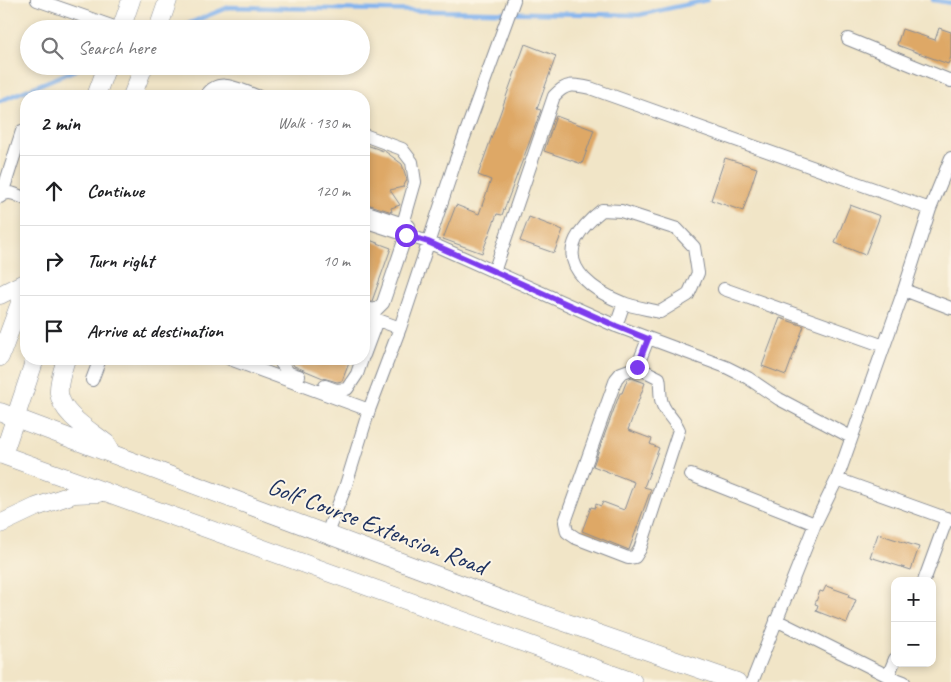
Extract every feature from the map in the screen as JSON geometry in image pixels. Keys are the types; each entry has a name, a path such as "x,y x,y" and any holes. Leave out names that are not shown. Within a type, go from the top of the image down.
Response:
{"main road":[{"path":"123,20 131,0"},
{"path":"161,20 168,0"},
{"path":"98,90 104,75"},
{"path":"134,90 140,75"},
{"path":"0,295 20,285"},
{"path":"0,357 20,303"},
{"path":"32,365 8,415 2,454 633,682"},
{"path":"64,365 58,391 60,399 70,414 106,443 111,452"},
{"name":"Golf Course Extension Road","path":"8,415 524,608 737,682"},
{"path":"0,524 36,507 74,494 106,492"}],"street":[{"path":"37,0 75,6 102,20"},
{"path":"326,533 345,488 369,410 400,328 429,238 513,3"},
{"path":"848,39 951,81"},
{"path":"210,90 211,88 227,85 241,90"},
{"path":"494,272 554,96 562,87 576,85 590,88 930,209"},
{"path":"1,196 20,137"},
{"path":"370,137 402,149 412,162 415,182 405,229 383,303 376,310 370,309"},
{"path":"752,682 815,524 837,479 904,290 930,209 951,158"},
{"path":"1,196 8,192 20,197"},
{"path":"602,210 620,211 677,229 694,248 698,274 688,295 660,312 624,303 599,292 581,276 572,258 576,240 587,223 602,210"},
{"path":"370,214 429,238 494,272 616,326 726,366 779,399 851,437"},
{"path":"370,222 405,229"},
{"path":"724,290 884,346"},
{"path":"904,290 951,308"},
{"path":"616,326 624,303"},
{"path":"370,317 400,328"},
{"path":"370,338 377,320"},
{"path":"637,367 659,378 662,386 662,402 679,430 640,550 635,556 628,558 576,538 567,532 565,522 616,379 621,373 637,367 648,339"},
{"path":"92,380 98,365"},
{"path":"246,365 369,410"},
{"path":"283,365 289,373 336,390 347,389 357,374 360,365"},
{"path":"691,475 815,524"},
{"path":"837,479 949,519 926,577"},
{"path":"776,620 888,676 904,682"},
{"path":"888,676 892,667"}],"building":[{"path":"939,28 951,32 951,57 948,64 897,45 902,29 935,40"},
{"path":"525,44 556,56 537,109 541,110 528,146 502,215 497,214 482,253 443,239 456,205 479,214 491,180 478,175"},
{"path":"556,116 594,130 582,164 544,151"},
{"path":"370,146 386,152 402,164 407,180 403,187 390,190 400,205 391,208 392,212 370,205"},
{"path":"725,158 757,168 743,211 711,200"},
{"path":"850,205 880,216 865,255 835,243"},
{"path":"529,217 563,230 554,253 520,241"},
{"path":"370,240 391,248 372,301 370,301"},
{"path":"780,318 804,326 786,375 762,366"},
{"path":"348,365 342,381 337,382 294,366"},
{"path":"632,378 645,383 628,430 652,439 650,444 659,448 644,487 651,489 629,550 582,531 591,507 595,508 596,504 601,506 603,502 624,510 634,482 593,466 620,393 622,393 627,380"},
{"path":"878,534 919,547 911,570 870,557"},
{"path":"826,586 849,594 848,597 856,600 847,623 816,611 818,605 815,604 820,591 823,592"}],"waterway":[{"path":"197,20 229,7 639,15 707,0"},
{"path":"933,0 951,3"},
{"path":"27,90 63,75"},
{"path":"0,101 20,93"}],"route":[{"path":"406,235 428,242 648,339 637,367"}]}
